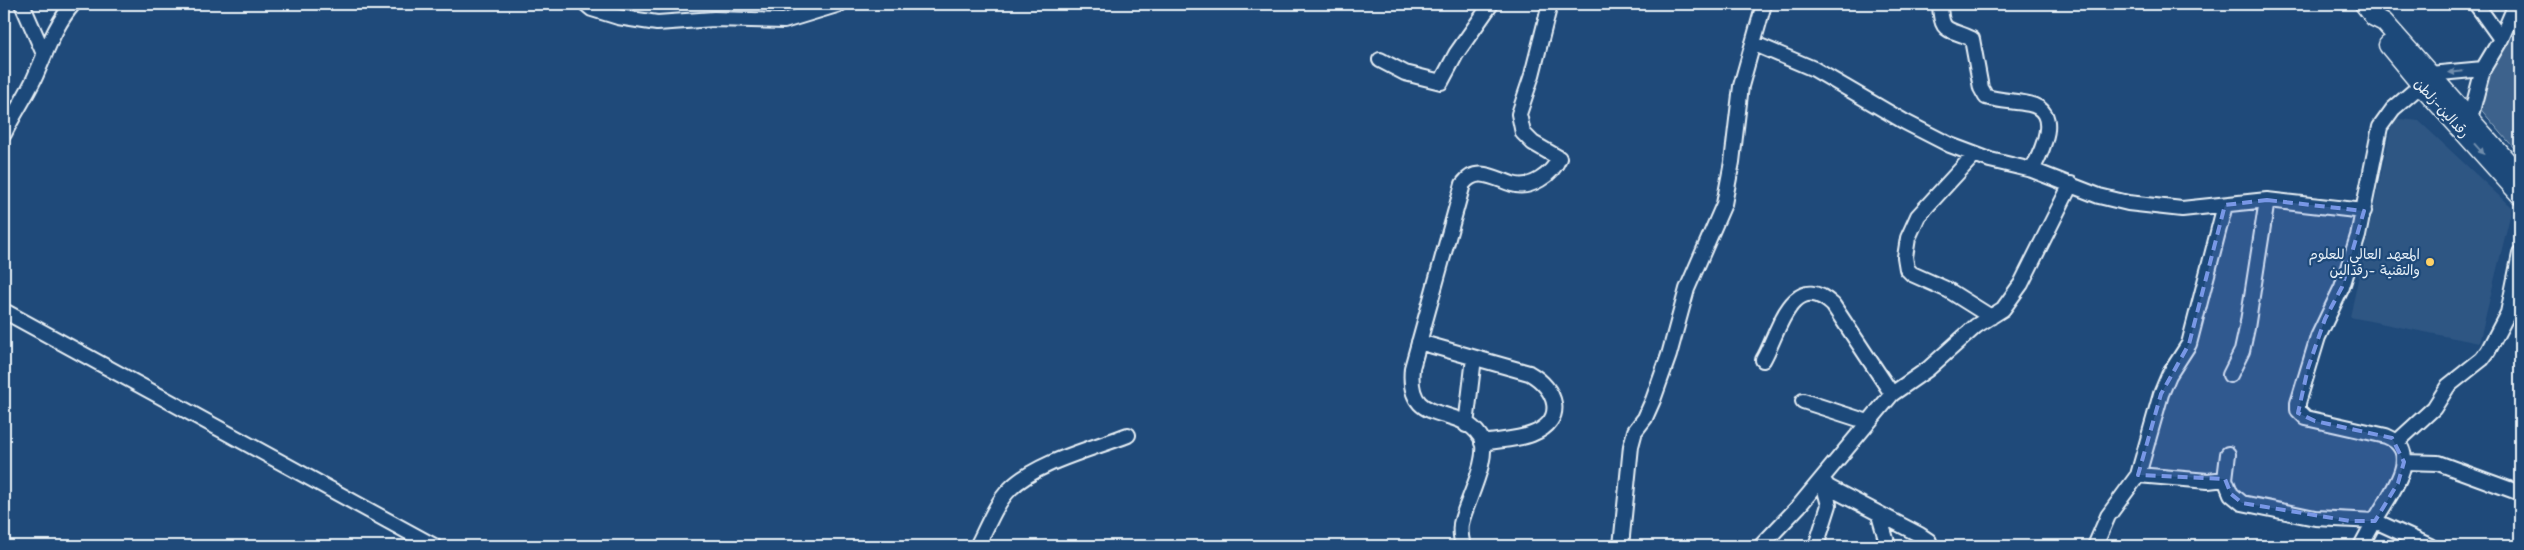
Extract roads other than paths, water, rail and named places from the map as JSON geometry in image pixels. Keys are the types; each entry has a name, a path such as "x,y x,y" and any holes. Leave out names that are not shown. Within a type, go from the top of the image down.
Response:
{"main road":[{"name":"رقدالين-زلطن","path":"2369,10 2374,26 2426,80 2520,194"},
{"name":"رقدالين-زلطن","path":"2426,80 2470,119 2520,176"}],"street":[{"path":"22,4 44,54"},
{"path":"4,134 30,88 63,15 73,4"},
{"path":"586,4 592,9 618,17 657,23 714,19 784,21 840,4"},
{"path":"1380,60 1405,73 1441,82 1456,54 1491,4"},
{"path":"1463,546 1461,521 1477,478 1482,443 1480,436 1466,425 1417,402 1412,392 1412,368 1458,195 1468,177 1487,175 1514,184 1526,185 1544,178 1556,165 1559,158 1533,144 1523,133 1519,114 1532,74 1550,4"},
{"path":"1621,546 1631,446 1636,431 1645,418 1653,400 1669,354 1687,288 1724,204 1732,162 1741,86 1764,4"},
{"path":"1940,4 1940,17 1944,26 1951,32 1962,34 1972,39 1981,88 1986,96 2031,104 2043,111 2048,119 2040,154 2032,170"},
{"path":"2476,4 2501,39"},
{"path":"2470,119 2483,69 2501,39 2516,4"},
{"path":"1754,44 1814,69 1905,122 1974,155 2032,170 2099,196 2157,207 2182,209 2267,200 2364,212"},
{"path":"2398,442 2376,433 2306,418 2298,410 2308,368 2325,320 2345,278 2364,212 2380,127 2385,118 2426,80 2483,69"},
{"path":"1974,155 1918,216 1908,238 1905,257 1907,268 1912,274 1948,290 1991,317"},
{"path":"1761,546 1825,483 1868,422 1892,394 1928,369 1957,341 2003,309 2021,284 2071,184"},
{"path":"2230,375 2242,351 2247,328 2267,200"},
{"path":"2095,546 2111,511 2138,475 2161,394 2169,375 2189,344 2225,205"},
{"path":"2398,442 2434,408 2448,386 2482,359 2488,351 2508,314 2520,254"},
{"path":"1763,360 1786,310 1799,296 1807,294 1820,295 1833,305 1892,394"},
{"path":"4,311 434,546"},
{"path":"1419,342 1529,372 1548,387 1554,405 1550,420 1535,433 1482,443"},
{"path":"1466,425 1474,358"},
{"path":"1803,401 1868,422"},
{"path":"977,546 1009,490 1039,469 1128,435"},
{"path":"2361,546 2398,483 2404,462 2398,442"},
{"path":"2228,454 2226,479 2231,494 2236,500 2247,505 2315,518 2374,521 2430,546"},
{"path":"2404,462 2438,463 2520,492"},
{"path":"2138,475 2208,481 2226,479"},
{"path":"1825,483 1879,515 1920,535 1928,541 1930,546"},
{"path":"1816,546 1829,505 1825,483"},
{"path":"1879,515 1888,546"}],"place":[{"name":"المعهد العالي للعلوم والتقنية -رقدالين","path":"2430,262"}]}
